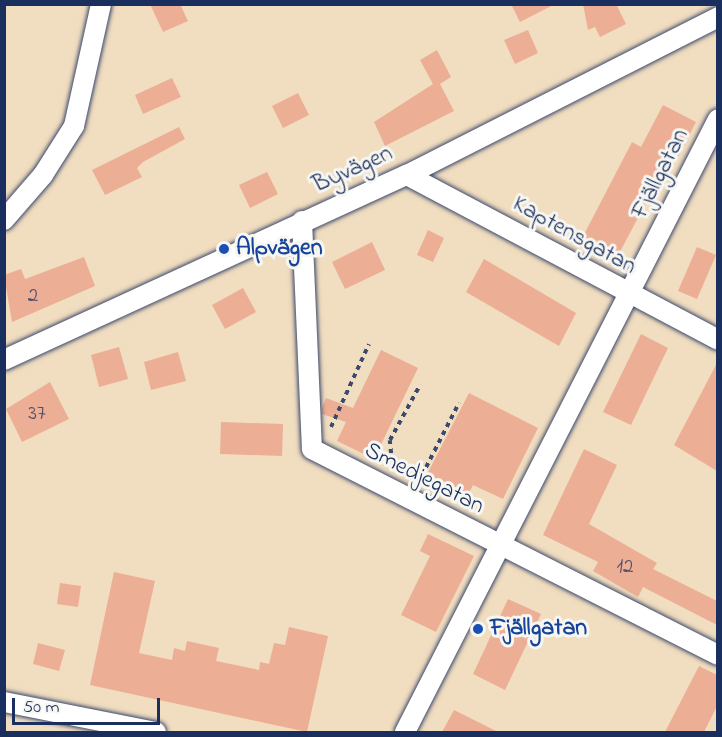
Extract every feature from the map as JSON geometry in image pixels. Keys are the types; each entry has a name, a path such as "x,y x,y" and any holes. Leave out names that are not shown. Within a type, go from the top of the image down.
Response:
{"street":[{"path":"4,220 43,176 74,126 101,4"},
{"name":"Byvägen","path":"4,360 302,221 407,175 717,16"},
{"name":"Fjällgatan","path":"405,732 717,119"},
{"name":"Kaptensgatan","path":"407,175 627,295 717,340"},
{"path":"302,221 305,378 312,449 319,452"},
{"name":"Smedjegatan","path":"319,452 500,547 717,656"},
{"path":"4,702 156,732"}],"path":[{"path":"319,452 369,344"},
{"path":"403,496 390,440 420,385"},
{"path":"403,496 459,403"}],"building":[{"path":"150,4 180,4 188,21 163,32"},
{"path":"511,4 555,4 520,22"},
{"path":"583,4 616,4 626,24 600,37 595,27 588,30"},
{"path":"528,30 538,53 515,64 504,40"},
{"path":"437,50 451,77 440,84 454,111 385,146 374,122 433,84 420,60"},
{"path":"172,78 181,97 143,114 135,95"},
{"path":"298,93 309,115 283,128 272,106"},
{"path":"663,105 696,122 674,165 668,161 613,265 578,246 632,142 641,147"},
{"path":"179,127 185,139 143,162 137,168 142,177 105,195 92,170"},
{"path":"267,172 278,194 250,208 239,185"},
{"path":"428,230 444,238 433,262 417,255"},
{"path":"372,242 385,270 345,289 332,262"},
{"path":"697,247 716,255 697,299 678,291"},
{"path":"84,257 95,286 12,322 4,275 21,269 25,279"},
{"path":"484,259 576,313 559,346 466,292"},
{"path":"243,288 256,312 225,329 212,305"},
{"path":"641,334 668,348 631,425 603,412"},
{"path":"119,347 128,379 99,387 91,355"},
{"path":"381,350 418,368 374,459 337,441 346,422 322,414 322,408 326,398 353,408"},
{"path":"178,352 186,381 151,390 144,362"},
{"path":"717,363 717,471 674,445"},
{"path":"50,382 69,419 22,442 6,409"},
{"path":"469,393 538,428 503,499 473,485 463,505 422,484"},
{"path":"221,422 283,424 282,456 220,454"},
{"path":"584,449 617,465 589,524 657,563 653,569 717,601 717,625 643,587 638,597 593,571 598,562 543,535"},
{"path":"428,534 474,556 436,632 401,615 430,556 420,551"},
{"path":"114,572 155,581 139,653 172,660 174,648 185,651 187,641 219,648 216,661 259,670 260,662 269,664 274,643 285,645 289,627 328,636 307,732 90,685"},
{"path":"60,583 81,586 78,607 57,604"},
{"path":"508,599 541,614 505,690 473,674"},
{"path":"38,643 65,650 59,671 33,664"},
{"path":"699,666 717,675 717,706 704,732 665,732"},
{"path":"454,710 498,732 442,732"}],"place":[{"name":"Alpvägen","path":"224,249"},
{"name":"Fjällgatan","path":"478,629"}]}
